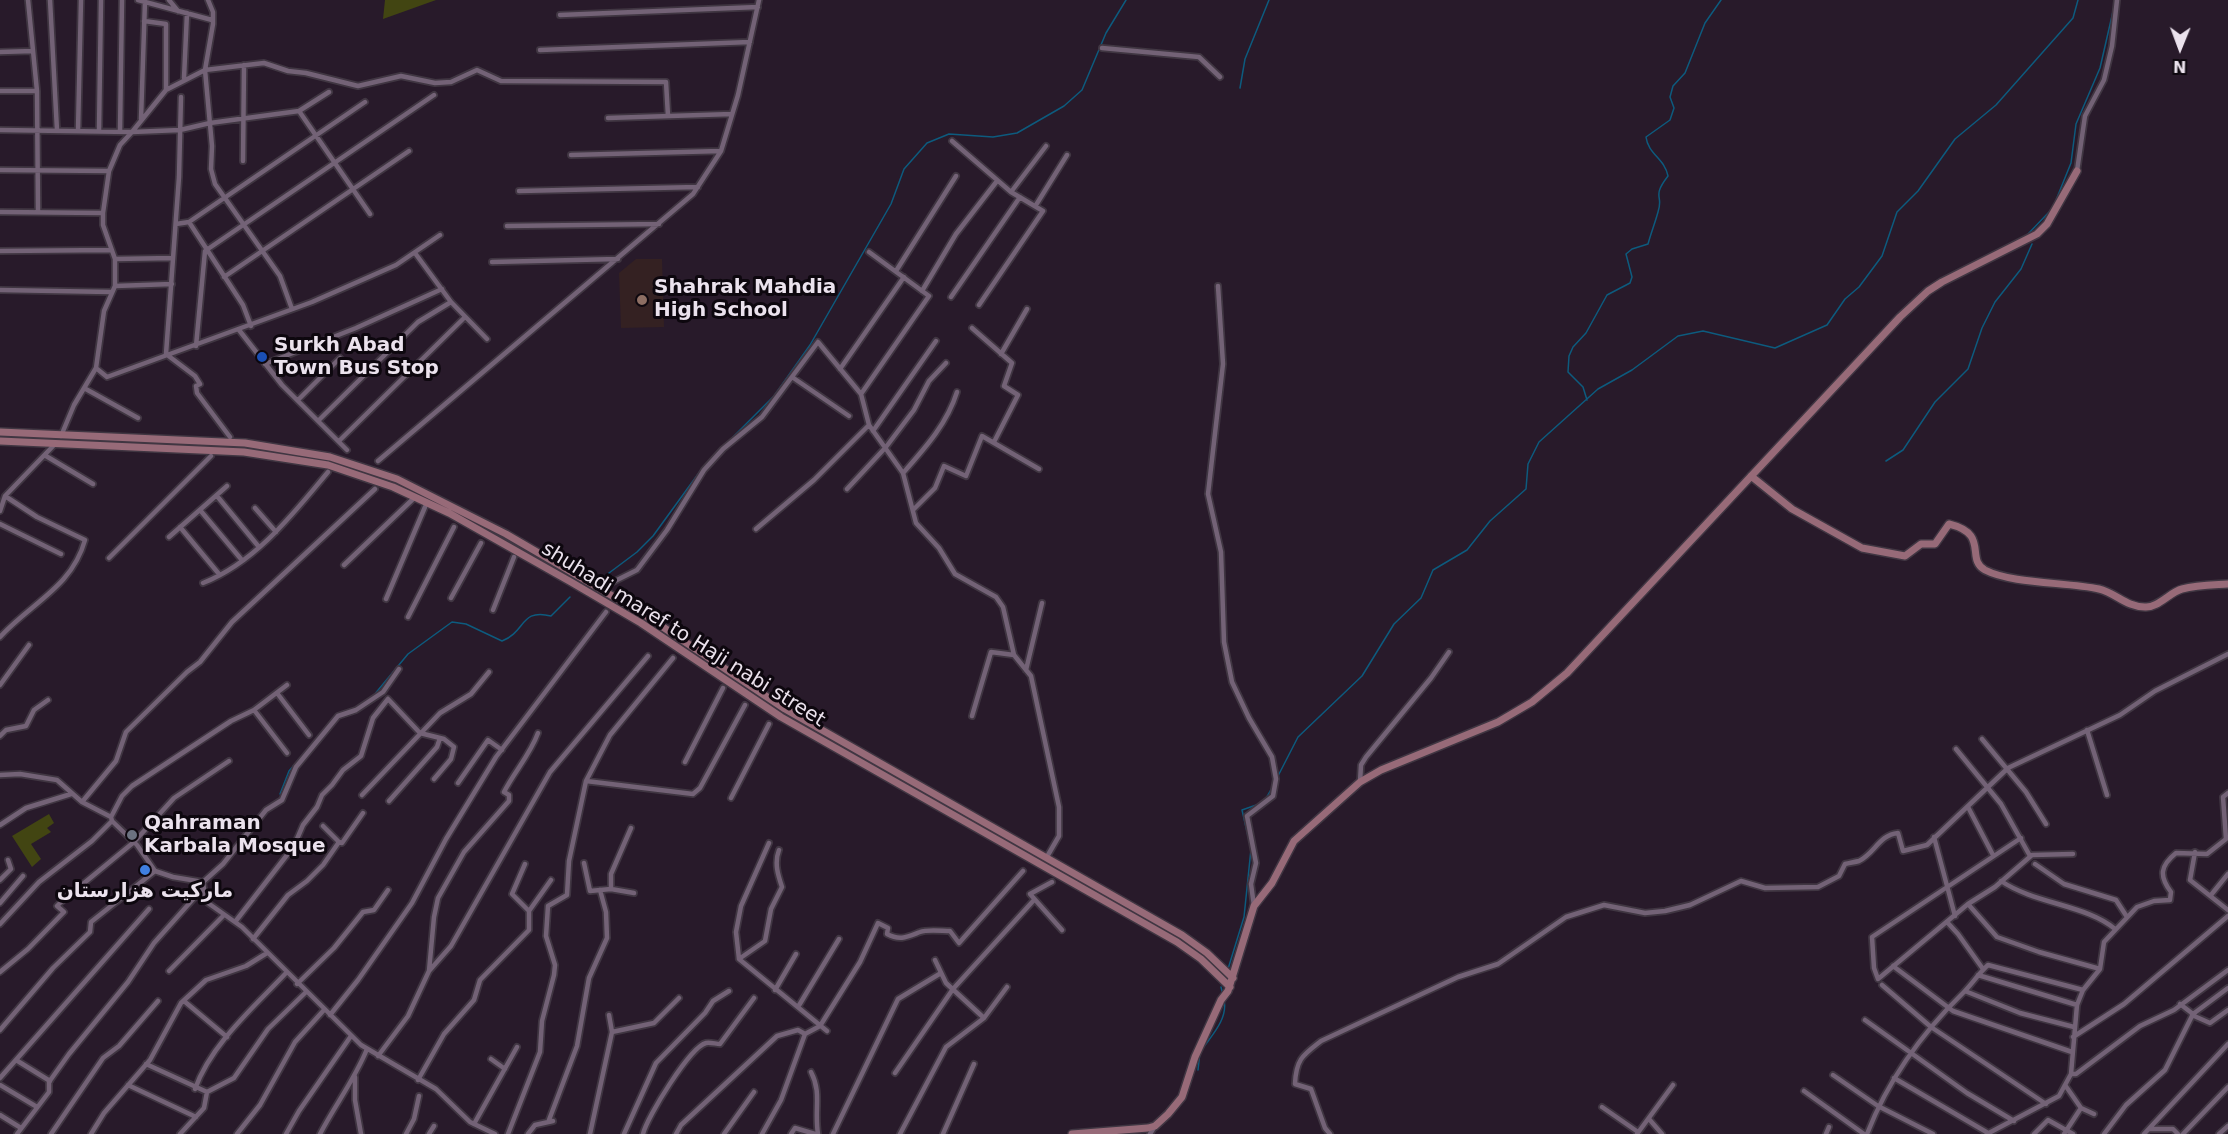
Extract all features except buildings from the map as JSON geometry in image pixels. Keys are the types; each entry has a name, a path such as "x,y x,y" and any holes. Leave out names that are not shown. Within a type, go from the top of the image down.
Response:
{"main road":[{"path":"1072,1134 1155,1126 1182,1097 1195,1057 1230,987 1254,906 1272,883 1294,841 1360,782 1381,770 1498,722 1532,702 1567,673 1900,317 1928,291 2037,234 2047,224 2077,171"},
{"path":"0,432 244,443 296,449 367,467 462,510 645,615 785,709 1182,935 1207,953 1233,978"},
{"name":"shuhadi maref to Haji nabi street","path":"0,441 254,453 328,465 393,487 448,513 641,623 781,717 1177,942 1201,959 1230,987"},
{"path":"1751,476 1792,510 1862,548 1877,553 1905,556 1921,544 1935,544 1949,524 1964,528 1974,538 1978,561 1983,569 2006,575 2100,589 2127,604 2148,608 2180,589 2228,584"}],"street":[{"path":"28,0 37,92 38,212"},
{"path":"50,0 57,130"},
{"path":"78,131 81,0"},
{"path":"99,131 101,0"},
{"path":"120,132 122,0"},
{"path":"138,0 212,20"},
{"path":"169,0 178,11"},
{"path":"208,0 213,12 205,70 211,169 215,184 280,276 292,309"},
{"path":"378,460 693,194 721,151 759,0"},
{"path":"2077,171 2085,116 2104,80 2118,0"},
{"path":"141,120 145,2"},
{"path":"560,15 758,7"},
{"path":"184,78 187,13"},
{"path":"144,21 166,24 166,90"},
{"path":"540,50 750,42"},
{"path":"1102,48 1199,57 1220,77"},
{"path":"0,52 33,51"},
{"path":"0,511 4,496 55,445 70,412 96,368 104,311 115,286 115,259 103,225 103,213 109,171 120,145 166,90 184,78 205,70 264,63 350,86 401,76 435,83 451,82 477,70 501,81 666,82 668,116"},
{"path":"243,161 244,65"},
{"path":"0,92 37,92"},
{"path":"0,130 120,132 180,130 210,123 299,111 329,92"},
{"path":"196,346 207,249 434,95"},
{"path":"166,354 176,224 181,97"},
{"path":"176,224 189,222 365,102"},
{"path":"299,111 370,214"},
{"path":"608,118 732,114"},
{"path":"952,141 965,149 1011,192 1043,211 980,305"},
{"path":"1011,192 1046,146"},
{"path":"224,277 263,253 409,151"},
{"path":"571,155 721,151"},
{"path":"1036,205 1067,155"},
{"path":"0,170 109,171"},
{"path":"896,271 956,176"},
{"path":"922,291 956,234 997,181"},
{"path":"519,191 698,187"},
{"path":"951,297 1020,197"},
{"path":"0,212 103,213"},
{"path":"189,222 243,305 251,326"},
{"path":"507,226 659,224"},
{"path":"96,368 107,377 166,354 251,326 396,265 440,235"},
{"path":"0,251 111,250"},
{"path":"861,394 929,296 869,252"},
{"path":"415,253 464,318 487,339"},
{"path":"115,259 173,258"},
{"path":"492,262 618,259"},
{"path":"840,369 904,277"},
{"path":"115,286 172,284"},
{"path":"1218,286 1221,298 1223,364 1208,494 1221,552 1224,642 1232,682 1272,757 1276,779 1273,796 1247,816 1256,863 1251,884 1254,906"},
{"path":"0,290 111,292"},
{"path":"265,363 356,328 442,290"},
{"path":"319,420 418,322 451,302"},
{"path":"1001,354 1027,309"},
{"path":"339,441 464,318"},
{"path":"972,328 1012,363 1004,386 1018,395 994,442"},
{"path":"239,330 298,400 347,450"},
{"path":"873,431 936,341"},
{"path":"599,589 637,570 704,470 723,449 762,417 818,342 861,394 869,425 903,473 916,523 939,548 948,567 955,574 996,597 1003,607 1014,655 1031,676 1045,731 1059,807 1059,836 1048,855"},
{"path":"166,354 195,376 200,384 196,386 197,393 230,438"},
{"path":"298,400 340,357"},
{"path":"847,489 886,447 914,411 929,381 946,363"},
{"path":"792,377 849,416"},
{"path":"84,388 138,418"},
{"path":"903,473 928,444 946,417 957,392"},
{"path":"756,529 814,480 869,425"},
{"path":"913,510 934,488 944,466 966,476 982,436 1039,469"},
{"path":"46,456 93,484"},
{"path":"109,558 211,456"},
{"path":"203,583 259,547 276,532 328,472"},
{"path":"169,537 227,486"},
{"path":"82,802 116,761 126,732 200,662 232,622 375,489"},
{"path":"0,637 23,614 52,593 78,563 85,540 37,517 4,496"},
{"path":"217,496 259,547"},
{"path":"344,565 413,499"},
{"path":"386,599 425,507"},
{"path":"255,508 276,532"},
{"path":"200,510 241,559"},
{"path":"0,524 61,554"},
{"path":"180,527 219,574"},
{"path":"408,617 454,527"},
{"path":"451,598 481,543"},
{"path":"493,610 514,557"},
{"path":"1026,670 1041,603"},
{"path":"330,1015 358,980 412,903 446,839 502,750 606,612"},
{"path":"0,685 29,645"},
{"path":"972,716 991,651 1014,655"},
{"path":"1360,782 1361,765 1366,757 1431,678 1449,651"},
{"path":"1330,1134 1325,1128 1311,1089 1295,1084 1295,1072 1301,1056 1321,1041 1437,987 1498,964 1566,917 1604,905 1645,913 1690,905 1741,881 1765,888 1818,887 1839,876 1845,864 1860,860 1880,840 1892,834 1898,833 1903,851 1927,845 2008,768 2120,715 2156,691 2228,654"},
{"path":"378,1056 408,1016 429,971 451,946 550,772 648,656"},
{"path":"508,1134 540,1052 542,1021 555,965 546,936 546,912 548,906 567,895 570,861 586,781 610,735 673,658"},
{"path":"17,1134 49,1092 50,1081 128,982 154,943 223,864 266,810 282,800 296,767 338,716 356,710 383,692 399,669"},
{"path":"362,795 440,713 471,694 489,672"},
{"path":"0,924 39,882 92,842 111,819 122,796 132,786 231,721 254,710 287,684"},
{"path":"685,762 723,688"},
{"path":"383,692 420,733 440,738 454,750 443,770 434,779"},
{"path":"277,693 309,735"},
{"path":"235,922 294,846 303,825 317,807 322,795 338,779 343,770 361,756 373,718 388,699"},
{"path":"0,736 6,730 26,726 34,710 48,700"},
{"path":"586,781 693,794 700,788 745,705"},
{"path":"254,710 287,753"},
{"path":"731,798 769,724"},
{"path":"2087,730 2107,795"},
{"path":"429,971 438,898 464,852 509,801 509,795 504,792 507,784 530,751 538,733"},
{"path":"389,801 431,754 440,738"},
{"path":"1982,739 2008,768 2046,824"},
{"path":"458,783 488,740 502,750"},
{"path":"1956,749 1988,786 2022,838 2030,856"},
{"path":"0,972 28,949 64,912 57,906 61,902 134,842 174,798 229,761"},
{"path":"0,782 3,775 57,780 82,802 111,819 134,842 155,871 203,885"},
{"path":"1894,1078 1989,1133 2059,1096 2071,1074 2077,1005 2083,990 2100,969 2104,942 2137,907 2154,901 2170,900 2171,892 2163,881 2162,871 2165,862 2176,853 2207,854 2226,839 2223,797 2228,793"},
{"path":"0,825 26,808 71,794"},
{"path":"1968,807 1993,855"},
{"path":"253,939 288,895 323,865 363,813"},
{"path":"323,826 339,842"},
{"path":"611,889 611,874 631,828"},
{"path":"1934,837 1955,916"},
{"path":"2022,838 1872,937 1874,968 1878,979 2030,856 2073,854"},
{"path":"769,843 741,906 736,932 739,959 827,1031"},
{"path":"739,959 765,941 771,909 782,887 777,871 776,856 779,850"},
{"path":"2195,852 2190,880 2228,910"},
{"path":"0,880 11,869 8,860"},
{"path":"584,863 588,890 611,889 634,893"},
{"path":"525,864 512,894 529,911"},
{"path":"2035,864 2064,884 2116,900 2127,917"},
{"path":"0,1030 53,968 90,932 91,922 155,871"},
{"path":"762,1134 780,1100 805,1034 820,1026 860,962 878,923 888,928 887,934 894,938 902,939 920,932 950,931 959,943 1023,871"},
{"path":"2211,896 2228,874"},
{"path":"0,903 23,876"},
{"path":"418,1080 444,1034 474,1000 480,981 529,930 529,911 551,880"},
{"path":"2001,881 2034,898 2105,920 2115,929"},
{"path":"1052,882 1030,894 1062,930"},
{"path":"203,885 208,903 235,922 351,1036 378,1056 436,1089 474,1124 495,1134"},
{"path":"297,984 334,948 363,912 374,910 388,890"},
{"path":"528,1134 535,1125 551,1120 577,1046 589,978 607,938 608,927 600,890"},
{"path":"895,1073 953,989 1034,900"},
{"path":"1968,904 1997,937 2039,952 2100,969"},
{"path":"0,1078 149,909"},
{"path":"168,970 183,959 224,915"},
{"path":"2073,1037 2124,1004 2228,916"},
{"path":"1947,922 1983,969"},
{"path":"798,1007 839,939"},
{"path":"91,1134 104,1113 146,1064 184,1001 206,980 246,966 267,953"},
{"path":"775,990 796,954"},
{"path":"935,960 953,989 984,1018"},
{"path":"1804,1091 1865,1134 1878,1106 1911,1053 1946,1008 1988,965 2083,990"},
{"path":"1893,966 1946,1008 1968,1018 2072,1052"},
{"path":"2071,1074 2076,1074 2140,1026 2168,1014 2228,970"},
{"path":"195,1089 200,1076 227,1037 286,973"},
{"path":"833,1134 898,999 941,973"},
{"path":"1978,975 2077,1005"},
{"path":"1882,985 1931,1027 2046,1104"},
{"path":"900,1134 946,1047 984,1018 1007,987"},
{"path":"2104,1134 2126,1105 2165,1070 2193,1014 2228,988"},
{"path":"624,1134 656,1063 705,1013 713,1001 729,991"},
{"path":"1965,991 2020,1013 2074,1027"},
{"path":"146,1064 195,1089 207,1092 234,1078 268,1029 305,993"},
{"path":"612,1032 654,1023 679,998"},
{"path":"643,1134 649,1117 663,1094 694,1052 706,1043 720,1044 754,998"},
{"path":"51,1134 103,1058 119,1046 158,1001"},
{"path":"184,1001 227,1037"},
{"path":"2180,1004 2210,1023 2228,1010"},
{"path":"237,1134 260,1105 295,1042 324,1010"},
{"path":"591,1134 612,1032 609,1015"},
{"path":"1865,1020 1967,1093 2014,1121"},
{"path":"676,1134 681,1125 777,1036 798,1030 805,1034"},
{"path":"286,1134 299,1111 351,1036"},
{"path":"2144,1134 2228,1044"},
{"path":"474,1124 517,1047"},
{"path":"320,1134 335,1105 355,1077 367,1049"},
{"path":"491,1059 505,1070"},
{"path":"16,1060 50,1081"},
{"path":"943,1134 974,1064"},
{"path":"791,1134 795,1128 817,1134 815,1113 819,1087 811,1072"},
{"path":"1833,1075 1878,1106 1933,1134"},
{"path":"355,1077 355,1100 362,1134"},
{"path":"1602,1107 1638,1133 1673,1084"},
{"path":"0,1085 37,1107"},
{"path":"128,1085 196,1117"},
{"path":"2065,1085 2081,1108 2094,1114"},
{"path":"2183,1134 2228,1088"},
{"path":"180,1134 207,1102 207,1092"},
{"path":"724,1134 754,1092"},
{"path":"406,1134 414,1119 419,1096"},
{"path":"2065,1132 2081,1108"},
{"path":"0,1115 21,1128"},
{"path":"1649,1119 1662,1134"},
{"path":"2034,1134 2048,1120 2065,1132 2073,1134"},
{"path":"429,1134 434,1126"},
{"path":"1150,1134 1155,1126"},
{"path":"2219,1134 2228,1126"},
{"path":"1826,1134 1829,1127"},
{"path":"2149,1129 2173,1130 2178,1134"}],"shaded area":[{"name":"Shahrak Mahdia High School","path":"636,259 662,259 664,327 621,328 619,273"}],"green space":[{"path":"385,0 436,0 383,19"},
{"path":"49,814 54,823 47,828 51,832 31,844 41,859 32,867 12,836"}],"waterway":[{"path":"704,466 774,396 810,345 891,204 904,169 927,143 949,134 993,137 1017,133 1064,106 1082,90 1106,33 1126,0"},
{"path":"1240,88 1245,59 1269,0"},
{"path":"1587,400 1583,387 1568,372 1569,356 1573,347 1586,333 1607,295 1630,283 1632,277 1626,254 1632,249 1648,244 1659,206 1660,189 1668,176 1664,165 1647,143 1646,137 1670,120 1674,108 1670,97 1673,86 1685,73 1705,23 1721,0"},
{"path":"1278,776 1298,737 1362,676 1394,624 1421,598 1433,570 1467,550 1490,521 1526,489 1528,464 1539,442 1598,389 1632,370 1678,336 1703,331 1775,348 1827,325 1845,299 1859,287 1882,256 1897,212 1918,191 1955,139 1996,105 2073,18 2078,0"},
{"path":"2054,205 2071,163 2076,124 2100,68 2114,7"},
{"path":"2028,234 2050,211"},
{"path":"1886,461 1903,450 1935,402 1968,369 1982,328 1995,302 2021,269 2032,244"},
{"path":"601,579 637,552 653,536 701,470"},
{"path":"374,695 408,654 452,622 466,624 502,641 510,637 528,618 541,614 551,616 570,597"},
{"path":"280,794 289,771 330,723"},
{"path":"1265,800 1273,786"},
{"path":"1228,969 1244,917 1251,849 1242,810 1259,804"},
{"path":"1221,987 1223,995"},
{"path":"1203,1048 1222,1019 1224,1000"},
{"path":"1198,1070 1200,1052"}],"place":[{"name":"Shahrak Mahdia High School","path":"642,300"},
{"name":"Surkh Abad Town Bus Stop","path":"262,357"},
{"name":"Qahraman Karbala Mosque","path":"132,835"},
{"name":"مارکیت هزارستان","path":"145,870"}]}
